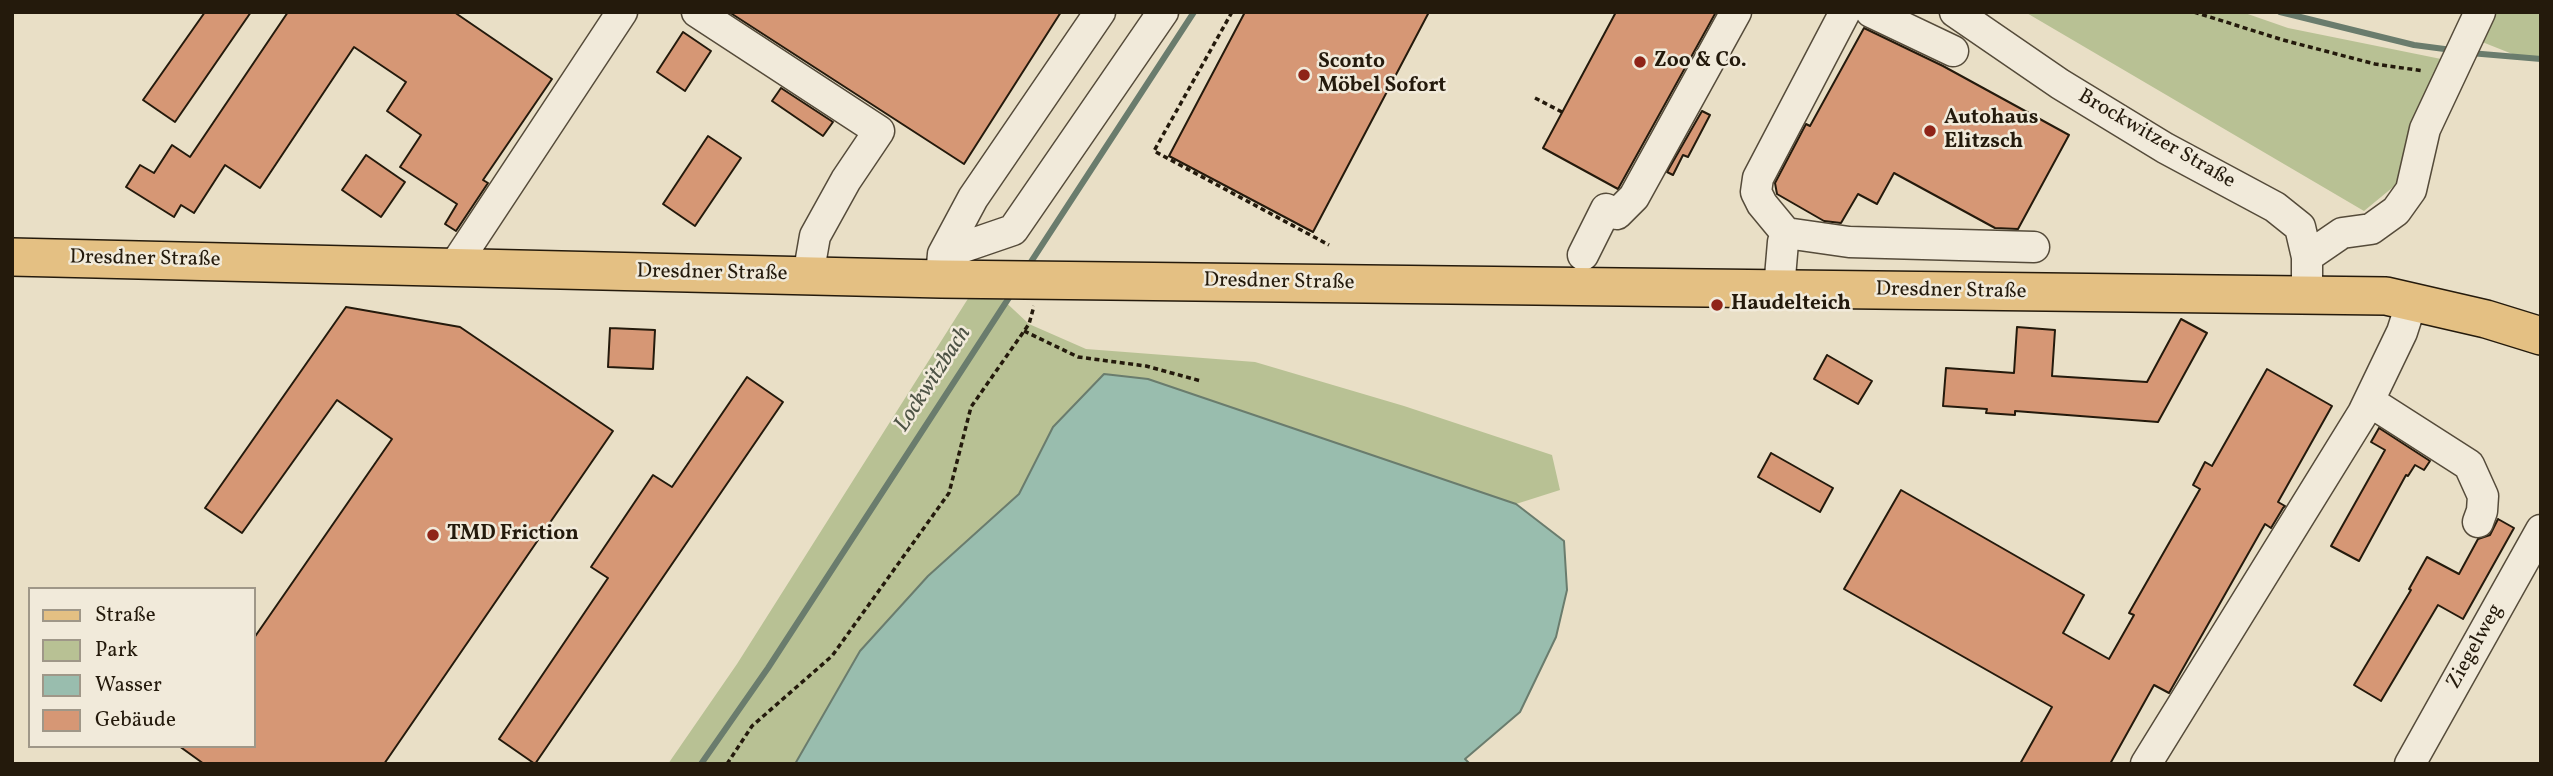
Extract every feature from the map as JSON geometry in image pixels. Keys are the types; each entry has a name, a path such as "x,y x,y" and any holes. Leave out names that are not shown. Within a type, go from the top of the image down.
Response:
{"main road":[{"name":"Dresdner Straße","path":"12,257 808,276 942,267 1004,280 2386,296 2486,319 2541,337"}],"street":[{"path":"453,268 622,12"},
{"path":"697,12 879,131 845,180 815,236 808,276"},
{"path":"942,267 973,198 1100,12"},
{"path":"942,267 1013,230 1163,12"},
{"path":"1583,256 1605,209 1617,214 1634,197 1736,12"},
{"path":"1844,12 1758,178 1756,192 1762,204 1786,233 1849,242 2034,247"},
{"path":"1871,12 1953,51"},
{"name":"Brockwitzer Straße","path":"1955,12 2060,84 2170,140 2275,207 2300,227 2307,257 2307,295"},
{"path":"2307,257 2342,233 2371,229 2396,211 2411,190 2425,129 2480,12"},
{"path":"1779,289 1786,233"},
{"path":"2146,764 2369,401 2403,332 2412,301"},
{"path":"2369,401 2469,465 2483,496 2478,522"},
{"name":"Ziegelweg","path":"2410,764 2541,530"}],"path":[{"path":"1232,12 1154,151 1329,245"},
{"path":"2193,12 2283,40 2375,64 2458,59"},
{"path":"1535,98 1562,112"},
{"path":"727,764 752,726 832,656 948,493 971,407 1029,324 1037,293 1051,280"},
{"path":"1024,331 1078,357 1146,366 1201,381"}],"green space":[{"path":"2025,12 2242,12 2288,28 2456,62 2398,183 2364,211"},
{"path":"2467,12 2541,12 2541,59 2525,59 2457,32"},
{"path":"999,296 1029,324 1086,349 1255,362 1404,406 1552,455 1560,490 1516,504 1148,379 1053,427 1019,494 928,576 860,651 795,764 668,764 737,664 969,297"}],"water":[{"path":"1104,374 1148,379 1516,504 1564,541 1567,590 1556,637 1520,712 1465,759 1470,764 795,764 860,651 928,576 1019,494 1053,427"}],"building":[{"path":"205,12 251,12 175,122 143,100"},
{"path":"288,12 454,12 552,79 483,180 488,183 456,231 445,224 457,204 400,167 421,135 387,111 406,82 354,47 260,188 225,165 194,213 181,205 174,217 126,187 140,165 154,173 172,145 190,157"},
{"path":"729,12 1061,12 964,164"},
{"name":"Sconto Möbel Sofort","path":"1245,12 1429,12 1313,232 1169,156"},
{"name":"Zoo & Co.","path":"1616,12 1716,12 1618,189 1543,148"},
{"name":"Autohaus Elitzsch","path":"1864,28 1943,66 2069,135 2018,229 1995,228 1894,173 1877,204 1858,194 1841,223 1824,221 1777,194 1775,183 1806,124 1810,126"},
{"path":"683,32 711,51 685,91 657,72"},
{"path":"781,88 833,122 823,136 772,101"},
{"path":"1702,111 1710,115 1688,157 1683,155 1673,175 1667,172"},
{"path":"708,136 741,158 695,226 663,204"},
{"path":"366,155 405,182 381,217 342,190"},
{"name":"TMD Friction","path":"346,307 460,327 613,431 384,764 204,764 182,748 256,748 256,635 392,439 337,400 242,533 205,508"},
{"path":"2181,319 2207,333 2158,422 2015,411 2015,415 1986,413 1987,409 1943,406 1946,368 2014,373 2017,327 2055,330 2052,376 2147,382"},
{"path":"610,328 655,330 653,369 608,367"},
{"path":"1827,355 1872,381 1858,404 1814,379"},
{"path":"2267,369 2332,406 2278,502 2285,506 2271,528 2265,524 2169,693 2154,685 2110,764 2020,764 2052,707 1844,589 1901,490 2084,595 2063,633 2109,659 2134,615 2129,613 2200,489 2193,485 2205,462 2212,466"},
{"path":"747,377 783,402 535,764 499,739 608,578 591,567 653,475 672,487"},
{"path":"2379,428 2430,461 2424,470 2415,465 2408,476 2406,475 2359,561 2331,546 2385,450 2371,442"},
{"path":"1771,453 1833,488 1820,512 1758,477"},
{"path":"2498,519 2514,528 2463,619 2438,605 2381,701 2354,685 2411,590 2409,589 2427,557 2459,574 2478,539 2490,535"}],"waterway":[{"name":"Lockwitzbach","path":"1027,268 1194,12"},
{"name":"Lockwitzbach","path":"2280,12 2414,45 2452,50"},
{"name":"Lockwitzbach","path":"2470,53 2541,59"},
{"name":"Lockwitzbach","path":"701,764 768,668 1012,293"}],"place":[{"name":"Zoo & Co.","path":"1640,62"},
{"name":"Sconto Möbel Sofort","path":"1304,75"},
{"name":"Autohaus Elitzsch","path":"1930,131"},
{"name":"Haudelteich","path":"1717,305"},
{"name":"TMD Friction","path":"433,535"}]}
